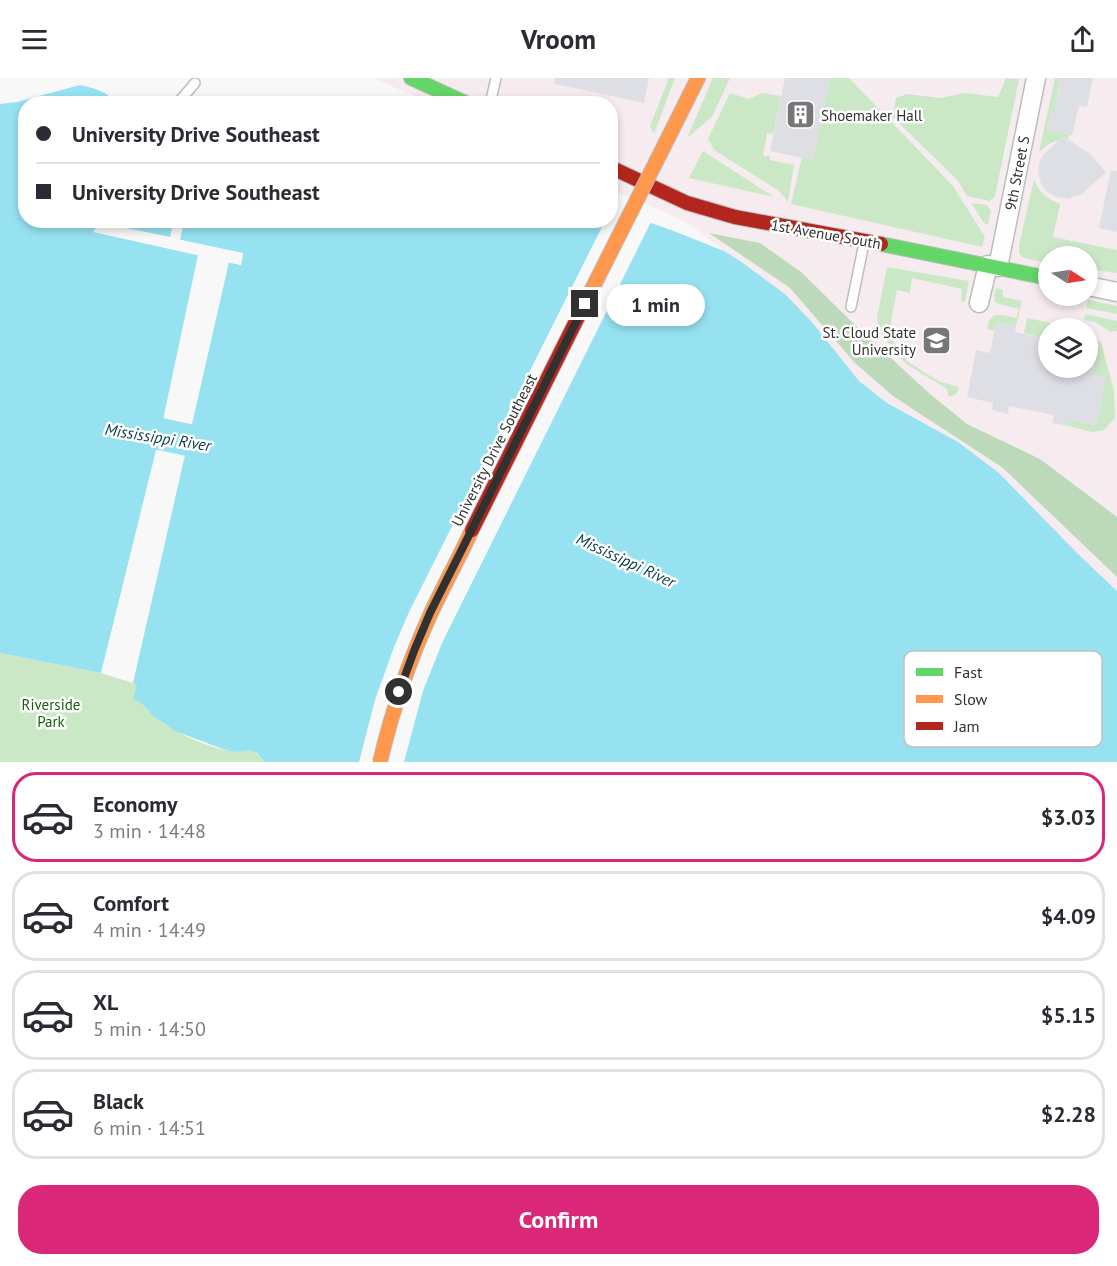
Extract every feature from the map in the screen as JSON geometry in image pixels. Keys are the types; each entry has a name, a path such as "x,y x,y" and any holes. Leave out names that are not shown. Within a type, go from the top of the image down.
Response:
{"street":[{"path":"411,78 450,96"},
{"path":"674,124 686,78"},
{"path":"674,124 698,78"},
{"name":"9th Street S","path":"979,303 993,266 1036,78"},
{"name":"University Drive Southeast","path":"380,762 399,692 430,613 674,124"},
{"name":"1st Avenue South","path":"618,171 711,211 1038,276"},
{"path":"1098,288 1117,292"}],"lane":[{"path":"492,96 496,78"},
{"path":"184,96 195,83"},
{"path":"851,307 864,240"}],"shaded area":[{"name":"St. Cloud State University","path":"373,78 1117,78 1117,591 999,473 958,442 887,403 859,381 811,321 785,294 691,225 618,193 618,96 414,96"}],"green space":[{"path":"669,78 675,78 654,134 650,126"},
{"path":"713,78 730,78 712,117 687,138"},
{"path":"830,78 849,78 953,186 985,237 982,247 791,204 802,157 813,159"},
{"path":"1006,78 1019,79 995,196 989,201 967,196 958,181 893,117 896,98 907,94 941,98 965,93 998,97"},
{"path":"1055,78 1061,78 1056,99 1075,104 1066,115 1051,112 1047,130 1062,133 1070,131 1068,140 1059,140 1039,152"},
{"path":"730,93 749,99 762,93 781,96 773,134 767,133 763,156 770,156 770,160 794,165 788,202 779,191 714,150 708,139"},
{"path":"703,151 774,197 689,178"},
{"path":"1034,179 1044,195 1060,204 1053,237 1097,246 1038,246 1038,261 1024,258 1019,253"},
{"path":"971,203 987,205 991,211 988,225 984,223"},
{"path":"709,233 760,243 801,272 930,394 967,424 1040,459 1117,517 1117,577 1003,468 893,396 855,363 790,288"},
{"path":"1098,246 1117,250 1117,273 1098,270"},
{"path":"887,267 969,281 965,301 962,303 962,289 912,278 910,293 897,290 891,321 891,332 895,345 907,361 938,381 959,387 955,395 949,397 944,387 906,364 878,329 877,317"},
{"path":"996,288 1003,290 1003,297 1022,301 1016,326 997,322 994,331 987,329 991,318 1001,315 1016,318 1019,309 995,302"},
{"path":"1098,302 1117,306 1117,314 1086,308 1086,306 1098,306"},
{"path":"1085,314 1117,321 1117,331 1111,332 1098,324 1098,318 1084,318"},
{"path":"1027,318 1038,320 1038,336 1024,333"},
{"path":"1098,341 1101,342 1114,391 1115,418 1104,430 1092,432 1068,426 1069,420 1096,425 1106,378 1098,376"},
{"name":"Riverside Park","path":"0,653 101,673 137,684 141,703 169,727 209,746 233,751 252,751 265,762 0,762"}],"water":[{"path":"80,85 108,96 39,96"},
{"path":"17,102 18,228 95,228 94,232 198,255 160,434 101,673 0,653 0,104"},
{"path":"637,218 724,251 785,294 811,321 859,381 887,403 958,442 999,473 1117,591 1117,762 265,762 257,753 248,750 233,752 175,731 153,716 140,702 133,700 137,685 133,683 229,262 241,265 243,254 180,240 183,228 618,228 618,219"},
{"path":"126,228 172,228 170,237"}],"pier":[{"path":"618,209 652,220 442,643 423,691 404,762 359,762 375,700 409,612 601,228 618,228"},
{"path":"95,228 98,228 98,230 198,252 201,256 94,232"},
{"path":"113,228 126,228 173,238 169,240"},
{"path":"177,239 243,253 241,265 226,262 229,259 238,261 240,256 179,242"}],"building":[{"path":"555,78 649,78 644,103 555,84"},
{"name":"Shoemaker Hall","path":"785,78 830,78 813,160 770,151"},
{"path":"1061,78 1093,78 1087,107 1079,106 1072,135 1047,130 1051,111 1054,112"},
{"path":"1063,136 1089,153 1106,172 1082,194 1068,199 1056,197 1046,191 1041,184 1038,172 1040,160 1044,154"},
{"path":"1111,170 1117,171 1117,232 1099,228"},
{"path":"996,322 1016,326 1015,332 1038,337 1038,378 1106,378 1096,425 1069,420 1068,426 1052,423 1054,415 1009,406 1008,414 992,410 993,403 967,397 976,350 990,353"}],"waterway":[{"name":"Mississippi River","path":"118,430 160,434 231,449"}],"traffic: fast":[{"path":"411,78 450,96"},
{"path":"881,244 1038,276"}],"traffic: slow":[{"path":"657,160 698,78"},
{"path":"583,307 657,160"},
{"path":"380,762 415,649 472,530"}],"traffic: jam":[{"path":"618,171 687,203 735,217 881,244"},
{"path":"472,530 583,307"}],"place":[{"name":"Shoemaker Hall","path":"800,115"},
{"name":"St. Cloud State University","path":"937,341"}],"route":[{"path":"399,692 430,613 585,304"}]}
